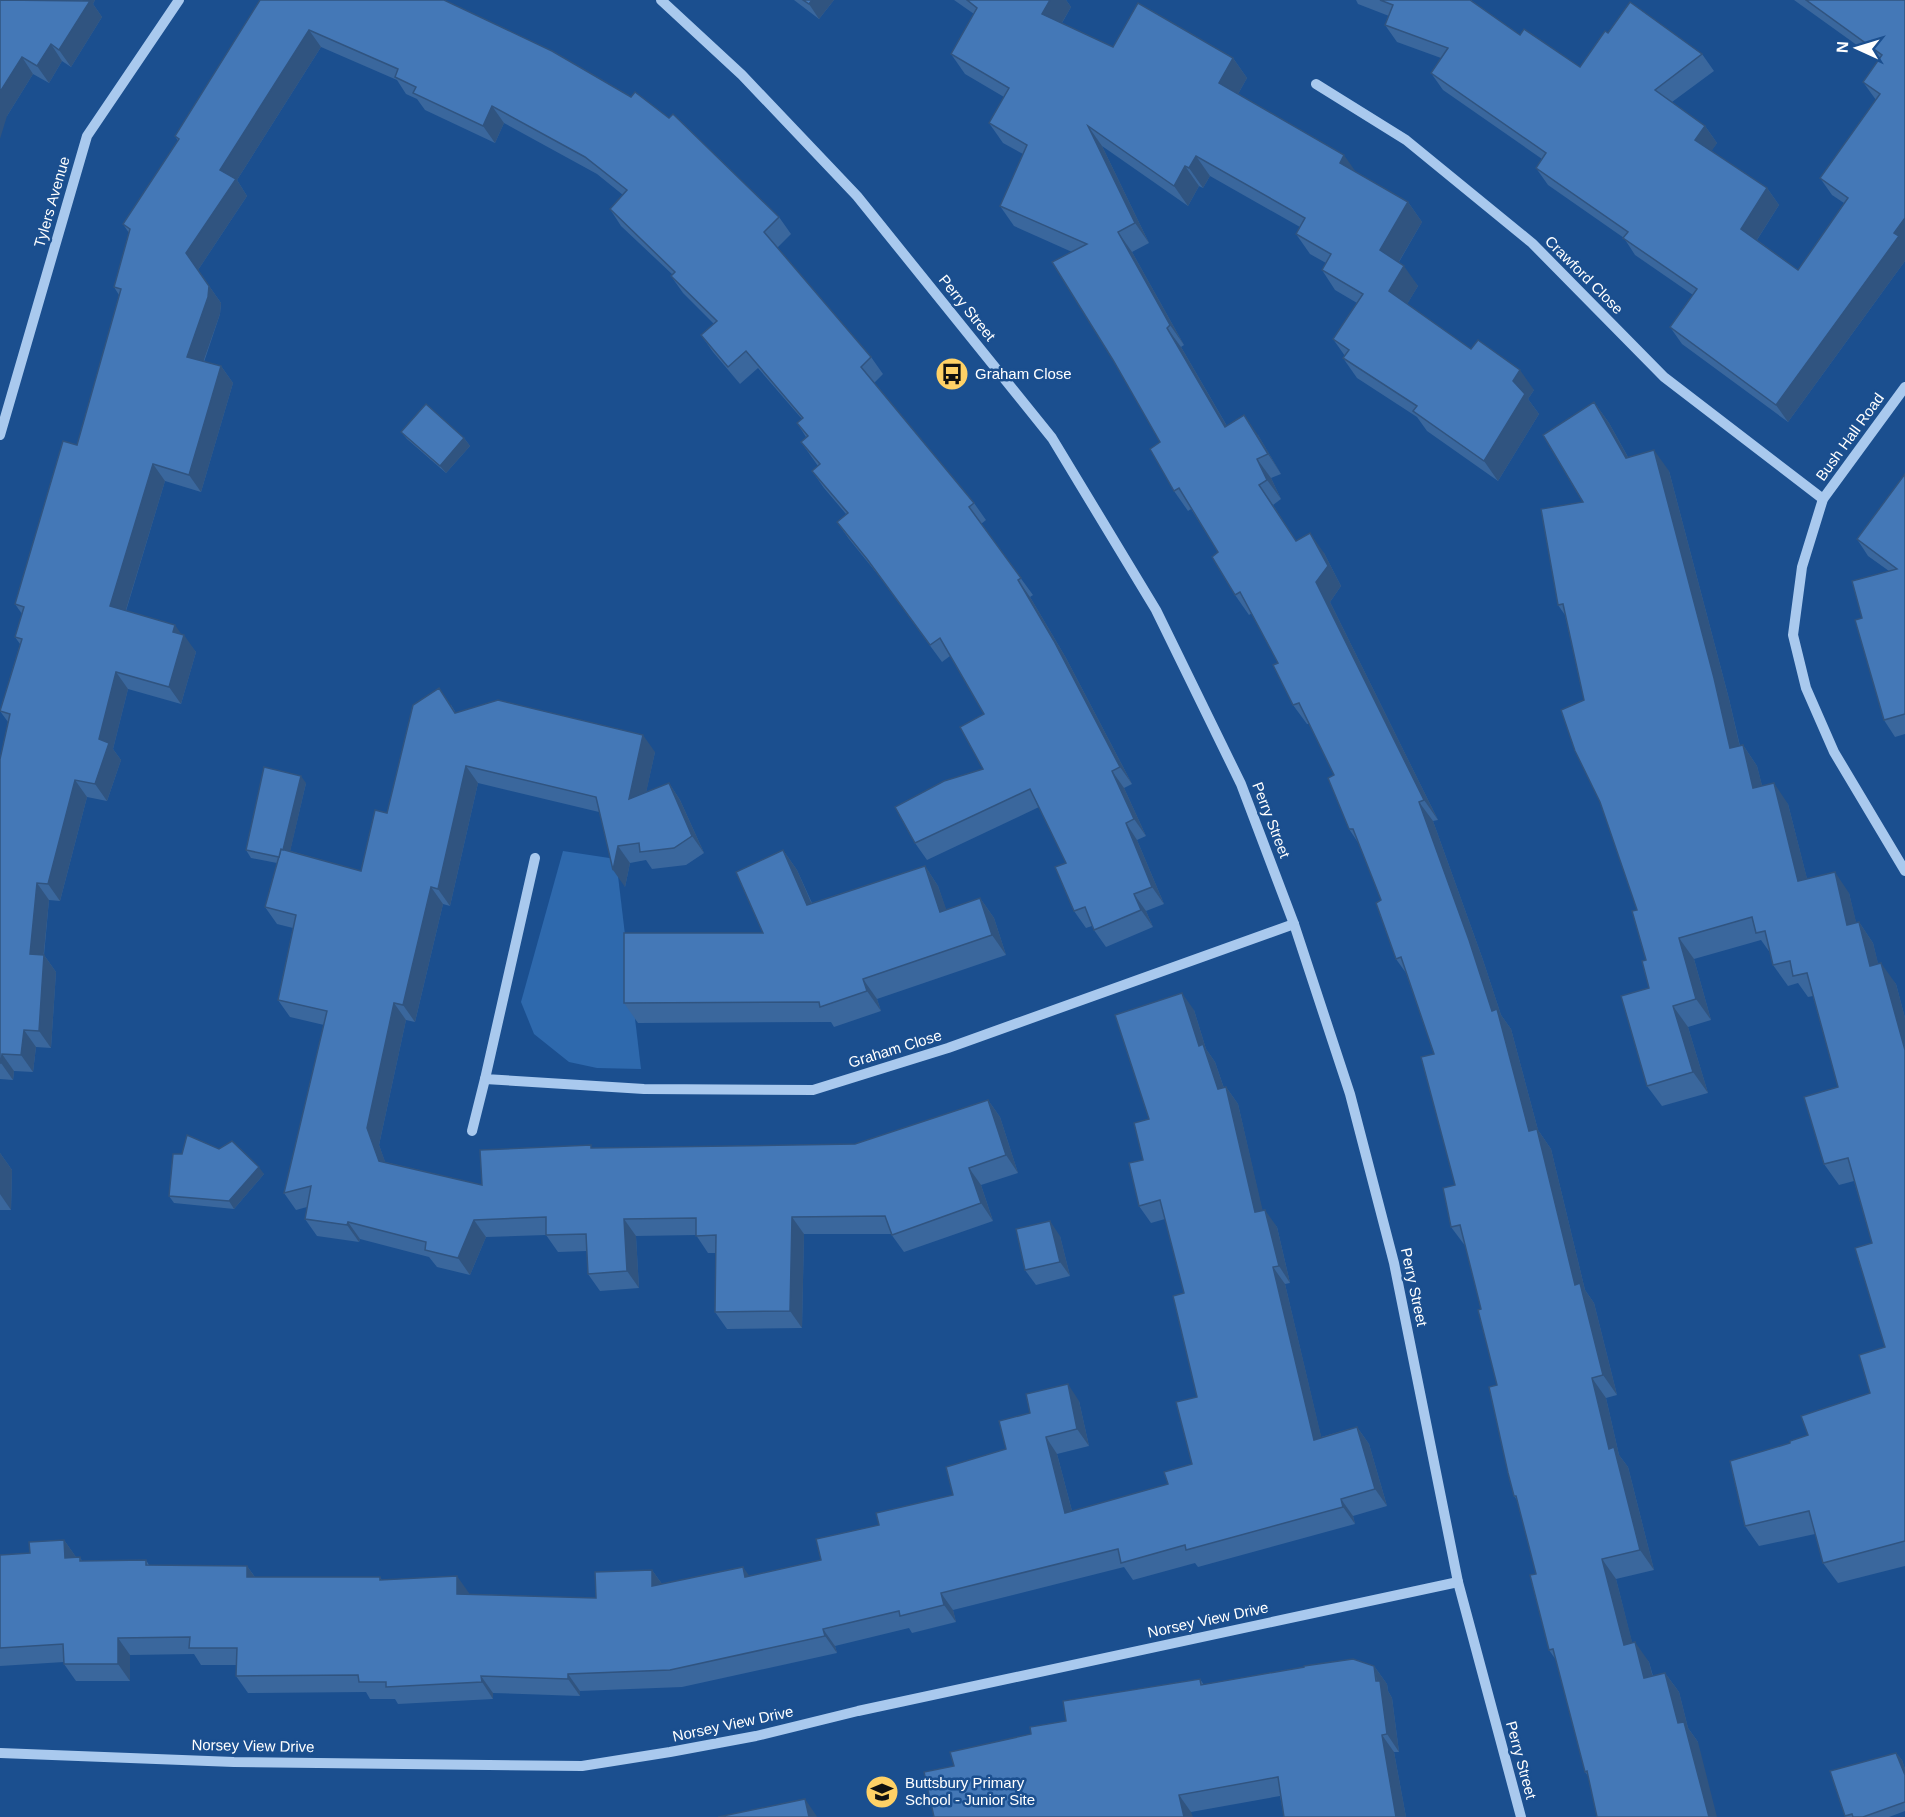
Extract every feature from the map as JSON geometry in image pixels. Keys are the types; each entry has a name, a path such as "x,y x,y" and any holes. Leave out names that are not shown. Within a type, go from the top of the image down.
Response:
{"street":[{"name":"Tylers Avenue","path":"0,435 87,135 178,0"},
{"name":"Perry Street","path":"661,0 742,75 857,196 1052,438 1161,620 1241,784 1294,924 1350,1094 1394,1263 1458,1581 1521,1817"},
{"name":"Crawford Close","path":"1316,84 1406,140 1514,228 1532,243 1664,377 1823,499"},
{"name":"Bush Hall Road","path":"1905,387 1823,499 1802,567 1793,635 1806,688 1834,752 1905,871"},
{"path":"472,1131 535,858"},
{"name":"Graham Close","path":"485,1079 644,1089 813,1090 948,1048 1294,924"},
{"name":"Norsey View Drive","path":"0,1753 234,1762 582,1766 756,1736 869,1709 1458,1581"}],"shaded area":[{"path":"563,851 616,859 641,1069 597,1068 569,1062 534,1034 521,1002"}],"building":[{"path":"0,0 90,1 59,50 51,44 37,66 22,57 0,92"},
{"path":"260,0 444,0 552,51 631,97 635,92 669,118 673,114 779,217 764,232 871,357 861,367 974,503 969,507 1021,578 1018,580 1054,641 1120,767 1112,771 1134,819 1126,823 1152,887 1134,894 1141,910 1094,930 1085,907 1074,911 1055,867 1066,863 1030,789 915,843 895,807 944,781 983,769 960,727 984,714 940,638 930,645 837,522 848,513 812,471 820,464 801,442 808,436 797,423 803,418 746,351 728,367 701,335 717,321 671,276 675,272 610,209 627,190 585,157 492,106 483,126 413,93 416,87 395,77 398,69 309,30 220,170 236,179 186,253 209,286 208,297 187,357 221,366 189,475 153,464 110,606 175,625 173,632 184,635 169,687 116,672 99,739 109,743 95,784 75,780 48,884 37,883 30,954 44,955 39,1031 24,1030 21,1055 2,1054 0,1063 0,759 10,714 0,711 22,639 15,637 24,607 15,604 63,441 77,445 121,289 114,287 130,229 123,224 179,139 175,136"},
{"path":"967,0 1050,0 1042,14 1113,47 1138,3 1233,58 1219,83 1344,155 1340,163 1408,202 1380,250 1404,266 1389,291 1471,349 1478,340 1520,370 1513,381 1525,394 1484,461 1413,411 1417,406 1343,358 1349,350 1333,339 1363,294 1322,270 1331,254 1296,234 1305,218 1196,156 1189,168 1185,166 1174,186 1088,126 1135,223 1118,232 1170,325 1167,328 1225,427 1244,415 1268,454 1257,459 1267,480 1259,485 1296,541 1310,533 1328,566 1316,582 1424,800 1419,802 1492,1011 1497,1009 1529,1131 1537,1129 1575,1285 1580,1283 1603,1375 1592,1378 1609,1449 1614,1447 1640,1550 1602,1559 1624,1645 1635,1642 1644,1678 1665,1673 1678,1723 1684,1722 1709,1817 1597,1817 1587,1771 1585,1772 1553,1649 1549,1650 1530,1575 1536,1574 1508,1473 1489,1387 1497,1385 1478,1310 1481,1309 1460,1225 1451,1227 1443,1188 1455,1185 1421,1057 1434,1054 1401,957 1396,959 1376,903 1381,900 1353,829 1349,829 1328,778 1334,775 1299,703 1293,705 1273,665 1278,663 1240,592 1235,595 1212,557 1218,552 1179,488 1174,491 1150,449 1160,442 1113,360 1052,262 1087,244 1000,206 1027,145 989,123 1009,88 951,54 977,8"},
{"path":"1380,0 1470,0 1520,35 1524,29 1580,67 1605,31 1608,33 1630,2 1702,54 1655,90 1705,126 1695,140 1767,188 1741,229 1798,270 1848,198 1820,178 1880,94 1863,82 1882,55 1806,0 1905,0 1905,218 1894,233 1899,236 1776,405 1670,327 1697,289 1623,238 1628,232 1536,168 1546,153 1431,73 1448,48 1385,25 1393,5"},
{"path":"1594,402 1626,458 1654,450 1730,748 1743,745 1753,788 1774,783 1798,881 1835,872 1847,925 1859,922 1870,966 1881,963 1905,1050 1905,1541 1823,1563 1809,1511 1745,1526 1730,1461 1790,1443 1790,1441 1808,1435 1801,1416 1870,1393 1859,1355 1885,1347 1855,1248 1872,1243 1848,1158 1824,1164 1804,1097 1838,1087 1807,973 1793,976 1790,961 1773,965 1765,931 1756,933 1752,917 1679,938 1696,999 1673,1006 1693,1072 1647,1086 1621,996 1649,988 1642,961 1646,960 1632,911 1637,910 1600,802 1575,751 1561,710 1584,700 1563,604 1558,605 1541,509 1583,502 1543,435"},
{"path":"426,404 464,438 440,466 401,432"},
{"path":"1905,474 1905,714 1884,720 1855,620 1862,618 1852,581 1897,569 1857,539"},
{"path":"439,688 455,713 498,700 643,735 629,799 669,783 692,836 674,848 640,852 639,843 618,846 613,870 596,797 466,766 438,889 431,887 403,1005 394,1003 367,1128 379,1161 482,1185 480,1150 591,1145 591,1148 855,1144 988,1100 1006,1155 969,1168 981,1203 892,1235 885,1216 792,1217 790,1311 715,1312 716,1235 696,1236 696,1218 624,1219 627,1271 588,1274 586,1234 546,1235 546,1217 474,1220 458,1258 425,1250 426,1242 348,1222 347,1225 305,1219 311,1186 284,1193 327,1011 278,1000 296,915 265,907 281,849 361,871 375,810 387,813 413,705"},
{"path":"264,767 301,776 283,850 281,849 279,857 246,850"},
{"path":"783,850 807,905 925,866 940,912 980,898 992,935 863,979 867,991 820,1007 819,1002 624,1003 624,933 763,933 736,872"},
{"path":"1182,993 1199,1046 1203,1044 1218,1089 1226,1087 1255,1212 1265,1210 1279,1266 1273,1267 1314,1440 1357,1427 1375,1489 1341,1499 1343,1507 1186,1550 1185,1545 1121,1563 1118,1549 941,1593 944,1605 900,1616 899,1611 823,1629 825,1636 670,1670 568,1674 568,1679 481,1676 482,1682 386,1687 386,1682 359,1682 358,1675 236,1676 237,1648 189,1648 190,1637 118,1638 118,1664 64,1664 63,1644 0,1648 0,1555 30,1553 29,1542 64,1540 65,1558 80,1557 80,1561 146,1560 146,1565 247,1566 247,1577 380,1577 380,1580 457,1576 457,1594 596,1598 595,1572 652,1570 652,1586 743,1567 745,1577 821,1560 816,1539 879,1525 876,1513 953,1495 946,1467 1006,1449 999,1421 1030,1413 1026,1394 1068,1384 1077,1429 1046,1437 1065,1513 1168,1484 1164,1472 1192,1464 1176,1402 1197,1397 1173,1296 1184,1293 1160,1200 1139,1206 1129,1163 1143,1160 1134,1123 1149,1119 1115,1015"},
{"path":"187,1135 219,1149 232,1141 259,1167 229,1201 169,1196 173,1154 182,1154"},
{"path":"1050,1221 1060,1262 1025,1270 1016,1229"},
{"path":"1353,1659 1374,1666 1376,1681 1380,1681 1387,1734 1382,1735 1396,1817 1284,1817 1278,1777 1179,1795 1184,1817 934,1817 924,1772 954,1766 950,1752 1031,1734 1030,1727 1066,1721 1063,1701 1200,1679 1201,1685"},
{"path":"1896,1753 1905,1775 1905,1802 1863,1817 1853,1817 1852,1814 1845,1816 1830,1771"},
{"path":"805,1799 809,1817 718,1817"}],"place":[{"name":"Graham Close","path":"952,374"},
{"name":"Buttsbury Primary School - Junior Site","path":"882,1792"}]}
